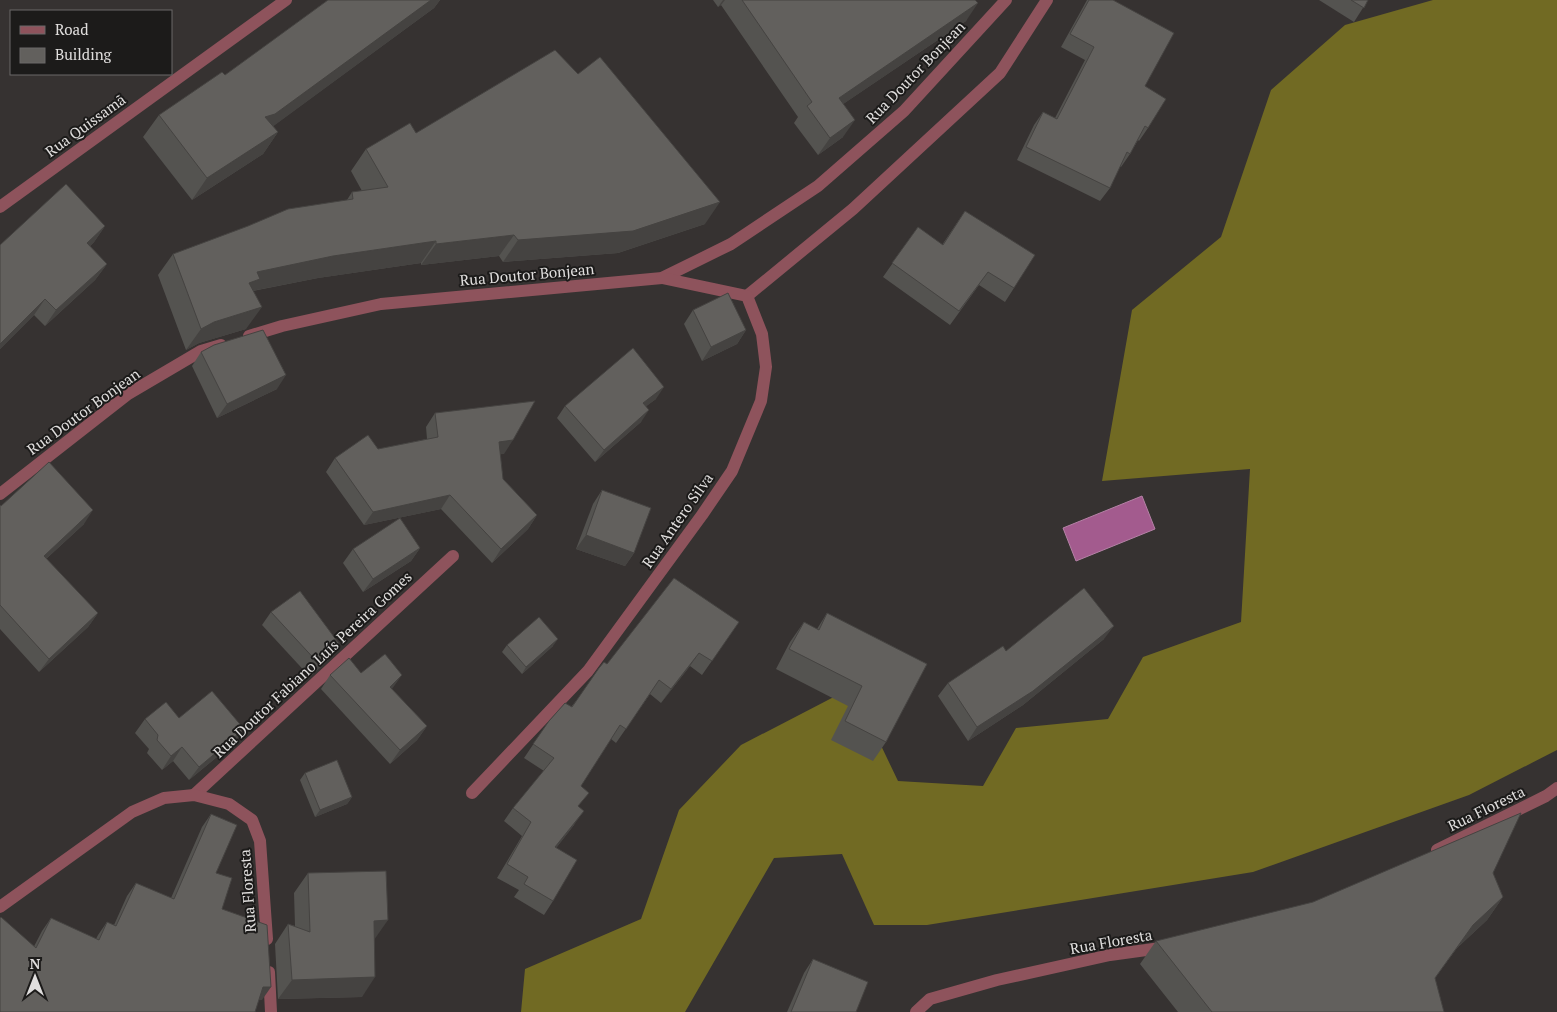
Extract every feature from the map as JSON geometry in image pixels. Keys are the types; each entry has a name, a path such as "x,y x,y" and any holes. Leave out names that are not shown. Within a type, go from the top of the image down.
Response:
{"street":[{"name":"Rua Quissamã","path":"0,207 286,0"},
{"name":"Rua Doutor Bonjean","path":"0,494 128,394 201,351 282,326 381,304 662,278 730,244 818,186 904,110 1006,0"},
{"path":"662,278 747,296 854,209 1000,73 1047,0"},
{"name":"Rua Antero Silva","path":"472,793 588,671 732,471 761,401 766,368 762,334 747,296"},
{"name":"Rua Doutor Fabiano Luís Pereira Gomes","path":"194,795 453,556"},
{"name":"Rua Floresta","path":"1423,857 1546,796 1557,788"},
{"name":"Rua Floresta","path":"0,907 132,812 164,798 194,795 229,804 252,820 260,841 271,1012"},
{"name":"Rua Floresta","path":"916,1012 930,999 997,980 1110,956 1178,946"}],"shaded area":[{"path":"1433,0 1557,0 1557,750 1469,795 1253,872 927,925 874,925 842,854 774,858 685,1012 521,1012 525,969 641,919 679,810 741,745 853,687 898,781 983,786 1016,728 1108,719 1143,657 1241,622 1250,469 1102,481 1132,310 1221,237 1271,90 1345,25"},
{"path":"1142,496 1155,529 1076,561 1063,528"}],"building":[{"path":"328,0 431,0 275,114 265,117 278,132 207,178 159,115 222,72 225,75"},
{"path":"742,0 975,0 978,3 839,98 855,120 830,138 807,106 812,102"},
{"path":"1089,0 1113,0 1174,33 1145,86 1166,99 1148,128 1145,126 1130,154 1127,152 1110,188 1026,147 1043,112 1057,119 1094,47 1070,34"},
{"path":"1351,0 1368,0 1364,8"},
{"path":"555,50 578,74 600,57 720,202 633,231 518,240 514,235 436,244 436,241 333,256 257,272 260,279 249,283 262,307 214,322 201,329 173,254 288,209 353,199 352,192 388,187 366,149 410,123 416,133"},
{"path":"66,184 105,226 87,243 107,264 56,310 45,299 0,344 0,245"},
{"path":"965,211 1035,255 1014,288 988,272 959,311 892,263 918,227 943,245"},
{"path":"728,293 746,330 711,347 693,310"},
{"path":"263,330 286,375 227,404 201,352 214,345"},
{"path":"633,348 664,387 643,403 649,410 604,450 565,406"},
{"path":"535,401 513,440 499,442 503,479 537,515 501,549 450,495 373,512 335,458 368,435 378,449 438,437 435,413"},
{"path":"49,462 93,510 44,556 98,613 49,659 0,605 0,505"},
{"path":"602,490 651,508 634,553 586,535"},
{"path":"400,518 420,548 373,579 353,549"},
{"path":"674,578 739,622 712,661 699,653 671,689 659,680 626,729 620,725 581,786 589,793 578,806 584,811 555,847 577,860 553,901 524,884 528,877 507,864 531,822 513,808 554,758 533,744 549,721 565,703 572,707 599,668 604,662 607,664"},
{"path":"1084,588 1114,626 1033,691 977,727 948,683 1003,646 1006,651"},
{"path":"300,591 340,645 319,664 271,612"},
{"path":"827,613 927,664 886,742 845,721 862,686 789,649 804,622 819,630"},
{"path":"539,617 558,639 526,667 507,645"},
{"path":"385,654 402,675 390,687 427,726 400,750 330,675 349,658 361,673"},
{"path":"212,691 244,729 199,767 182,747 171,756 157,740 158,735 145,719 166,702 179,718"},
{"path":"337,760 352,797 320,810 305,773"},
{"path":"1521,813 1493,873 1503,897 1473,925 1435,978 1444,1012 1212,1012 1156,941 1313,902"},
{"path":"211,814 237,825 216,873 232,878 222,909 267,925 271,987 263,987 255,1012 0,1012 1,917 36,948 51,918 99,940 107,922 116,926 136,883 174,899"},
{"path":"386,871 388,920 374,921 375,977 292,980 288,924 310,932 308,873"},
{"path":"813,959 868,982 856,1012 791,1012"}]}
